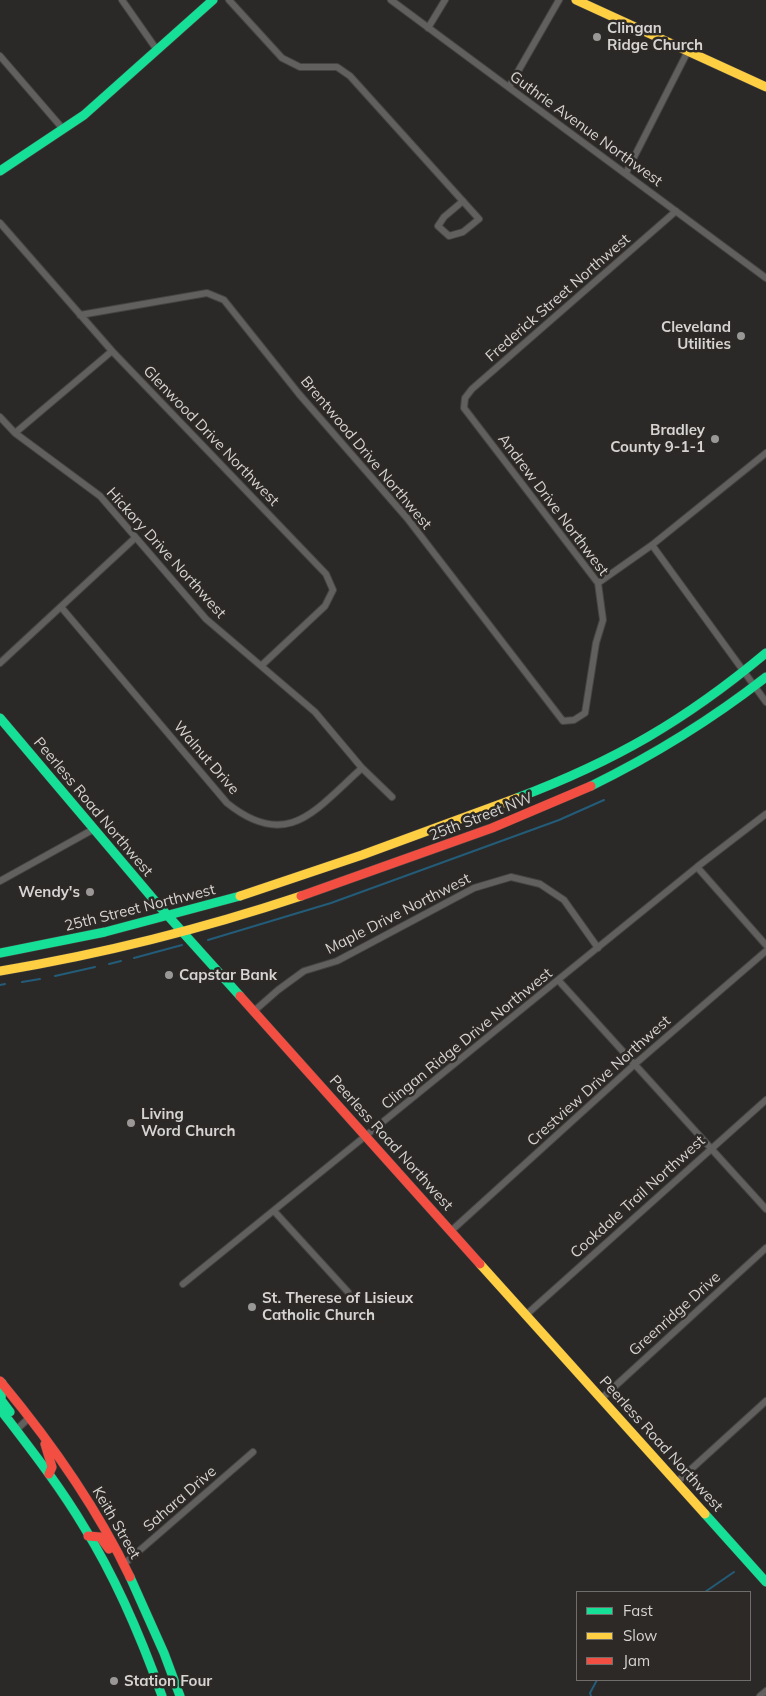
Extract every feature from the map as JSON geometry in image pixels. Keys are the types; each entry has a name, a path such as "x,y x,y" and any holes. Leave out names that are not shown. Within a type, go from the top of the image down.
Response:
{"main road":[{"path":"0,171 84,114 213,0"},
{"path":"576,0 591,3 766,87"},
{"name":"25th Street NW","path":"285,881 357,858 530,795 589,769 642,742 693,710 766,653"},
{"name":"25th Street NW","path":"183,933 341,883 434,850 582,792 678,741 766,677"},
{"name":"Peerless Road Northwest","path":"0,718 168,917 253,1012 296,1056 766,1582"},
{"name":"25th Street Northwest","path":"0,954 93,936 168,917 285,881"},
{"name":"25th Street Northwest","path":"0,971 183,933"},
{"path":"1,1382 1,1400 14,1417 16,1430"},
{"name":"Keith Street","path":"1,1382 86,1496 132,1580 152,1624 180,1696"},
{"name":"Keith Street","path":"0,1409 49,1474 88,1536 137,1629 162,1696"},
{"path":"42,1435 52,1466 49,1474"},
{"path":"60,1490 62,1478 68,1471"},
{"path":"88,1536 100,1537 117,1563 132,1580"},
{"path":"156,1680 169,1696"}],"street":[{"path":"122,0 157,50"},
{"path":"229,0 282,58 300,66 337,67 350,76 463,201 479,219 463,232 449,236 438,226 444,217 463,201"},
{"name":"Guthrie Avenue Northwest","path":"391,0 766,278"},
{"path":"428,28 445,0"},
{"path":"509,87 559,0"},
{"path":"626,173 688,51"},
{"path":"0,56 63,129"},
{"name":"Frederick Street Northwest","path":"464,408 465,398 472,389 676,211"},
{"name":"Glenwood Drive Northwest","path":"0,222 112,351 326,574 333,590 325,606 262,665"},
{"name":"Brentwood Drive Northwest","path":"80,315 207,293 224,300 299,394 407,518 563,720 574,720 584,713"},
{"path":"15,434 112,351"},
{"name":"Andrew Drive Northwest","path":"464,408 598,583 603,620 596,643 584,713"},
{"name":"Hickory Drive Northwest","path":"0,417 15,434 100,496 206,619 315,712 362,768 392,798"},
{"path":"598,583 652,545 766,453"},
{"path":"0,663 135,538"},
{"path":"652,545 766,702"},
{"name":"Walnut Drive","path":"61,607 227,803 242,815 266,824 292,824 307,817 362,768"},
{"name":"Clingan Ridge Drive Northwest","path":"183,1284 367,1137 697,867 766,814"},
{"path":"0,881 94,829"},
{"path":"697,867 766,945"},
{"name":"Maple Drive Northwest","path":"253,1012 304,971 337,961 474,888 511,878 540,884 564,900 598,948"},
{"name":"Crestview Drive Northwest","path":"451,1231 635,1064 766,951"},
{"path":"559,981 766,1209"},
{"name":"Cookdale Trail Northwest","path":"527,1314 766,1100"},
{"path":"274,1211 348,1292"},
{"name":"Greenridge Drive","path":"601,1399 766,1248"},
{"path":"677,1482 766,1401"},
{"path":"16,1430 29,1418"},
{"name":"Sahara Drive","path":"124,1564 253,1452"},
{"path":"137,1629 152,1624"},
{"path":"760,1696 766,1691"}],"waterway":[{"path":"208,940 331,903 559,820 604,800"},
{"path":"134,958 182,945"},
{"path":"109,964 121,961"},
{"path":"55,976 95,967"},
{"path":"22,982 40,979"},
{"path":"0,985 5,984"},
{"path":"706,1591 734,1572"},
{"path":"591,1696 590,1693 596,1681"}],"traffic: fast":[{"path":"0,171 84,115 213,0"},
{"path":"517,798 586,769 648,737 707,699 766,653"},
{"path":"591,786 682,736 766,677"},
{"path":"0,718 160,907 240,996"},
{"path":"0,953 105,932 240,896"},
{"path":"2,1383 1,1400 10,1412"},
{"path":"0,1409 54,1481 96,1547 127,1609 146,1652 162,1696"},
{"path":"705,1514 766,1582"},
{"path":"130,1577 164,1653 180,1696"}],"traffic: slow":[{"path":"576,0 766,87"},
{"path":"240,896 362,855 517,798"},
{"path":"0,971 152,940 301,896"},
{"path":"480,1264 705,1514"}],"traffic: jam":[{"path":"301,896 492,828 591,786"},
{"path":"240,996 480,1264"},
{"path":"0,1381 37,1427 71,1475 102,1525 130,1577"},
{"path":"45,1444 52,1467 49,1474"},
{"path":"88,1536 100,1537 109,1549"}],"place":[{"name":"Clingan Ridge Church","path":"597,37"},
{"name":"Cleveland Utilities","path":"741,336"},
{"name":"Bradley County 9-1-1","path":"715,439"},
{"name":"Wendy's","path":"90,892"},
{"name":"Capstar Bank","path":"169,975"},
{"name":"Living Word Church","path":"131,1123"},
{"name":"St. Therese of Lisieux Catholic Church","path":"252,1307"},
{"name":"Station Four","path":"114,1681"}]}
